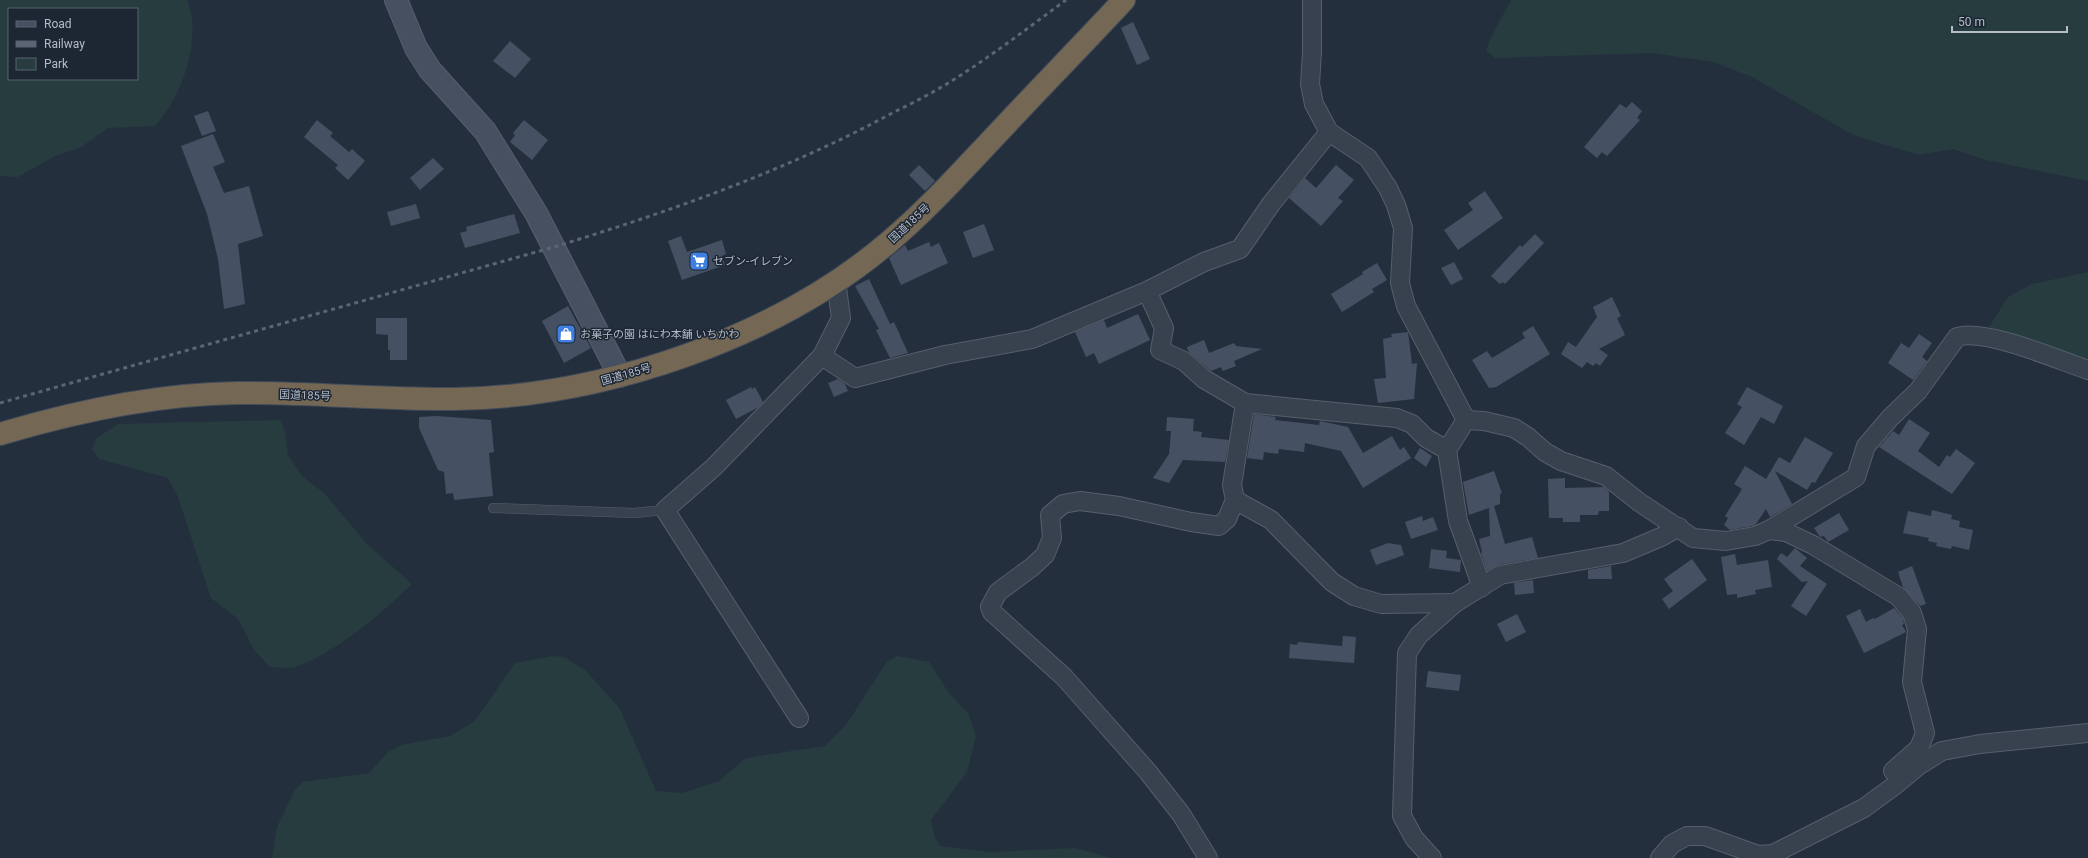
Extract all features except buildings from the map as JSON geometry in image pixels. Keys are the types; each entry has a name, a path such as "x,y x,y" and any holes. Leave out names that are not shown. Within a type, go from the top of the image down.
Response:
{"highway":[{"name":"国道185号","path":"0,434 106,406 174,396 237,393 450,399 488,398 542,392 620,376 694,352 745,331 803,303 888,243 950,184 1124,0"}],"street":[{"path":"396,0 416,48 430,70 485,131 536,213 620,376"},
{"path":"1312,0 1312,52 1310,84 1314,104 1329,132 1368,158 1388,188 1396,205 1403,228 1400,283 1406,306 1466,420"},
{"path":"822,356 855,378 945,355 1032,339 1146,291 1204,262 1240,249 1271,204 1329,132"},
{"path":"799,718 665,510 714,467 822,356 841,318 836,281"},
{"path":"1146,291 1164,328 1160,350 1184,361 1204,379 1246,402 1397,418 1412,424 1426,438 1447,450"},
{"path":"1466,420 1484,421 1514,428 1528,437 1545,452 1561,461 1606,476 1639,502 1679,527 1693,538 1726,541 1755,536 1769,530 1856,478 1866,446 1890,418 1918,391 1957,337 1964,335 1995,339 2088,370"},
{"path":"1208,858 1181,814 1143,766 1064,677 992,612 990,607 998,592 1032,567 1045,555 1052,538 1050,515 1063,504 1080,501 1119,506 1191,522 1219,526 1228,519 1235,500 1232,484 1246,402"},
{"path":"1466,420 1447,450 1458,521 1482,587"},
{"path":"1235,500 1271,520 1332,582 1354,596 1381,604 1456,603"},
{"path":"1432,858 1414,838 1402,816 1407,653 1419,635 1456,603 1500,576 1623,553 1661,537 1679,527"},
{"path":"1769,530 1786,532 1813,545 1898,597 1912,613 1917,629 1912,682 1924,733 1919,748 1892,772 1894,786"},
{"path":"1660,858 1672,844 1687,836 1705,836 1758,855 1773,854 1864,808 1918,766 1942,751 1980,744 2088,733"}],"lane":[{"path":"493,508 634,513 665,510"}],"green space":[{"path":"0,0 187,0 193,31 187,66 174,100 155,126 108,128 80,148 55,156 18,177 0,176"},
{"path":"1511,0 2088,0 2088,181 1986,160 1953,149 1919,155 1853,135 1752,77 1713,62 1653,53 1495,58 1486,51 1490,39"},
{"path":"2088,272 2088,361 1989,327 2008,297 2032,284"},
{"path":"280,420 285,431 288,455 303,477 324,493 366,543 412,584 357,632 311,661 289,668 270,667 254,650 238,619 211,598 178,497 168,478 99,459 92,449 97,438 118,424"},
{"path":"552,656 564,657 586,671 620,709 656,791 682,793 719,781 746,758 825,746 846,725 886,663 897,656 929,662 949,693 968,713 976,736 967,772 931,820 934,835 940,846 990,852 1075,848 1112,858 272,858 277,827 295,790 303,782 369,773 388,752 401,745 450,736 475,721 515,663"}],"railway":[{"path":"0,403 554,247 685,204 812,153 929,94 980,63 1066,0"}],"place":[{"name":"セブン-イレブン","path":"699,261"},
{"name":"お菓子の園 はにわ本舗 いちかわ","path":"566,334"}]}
